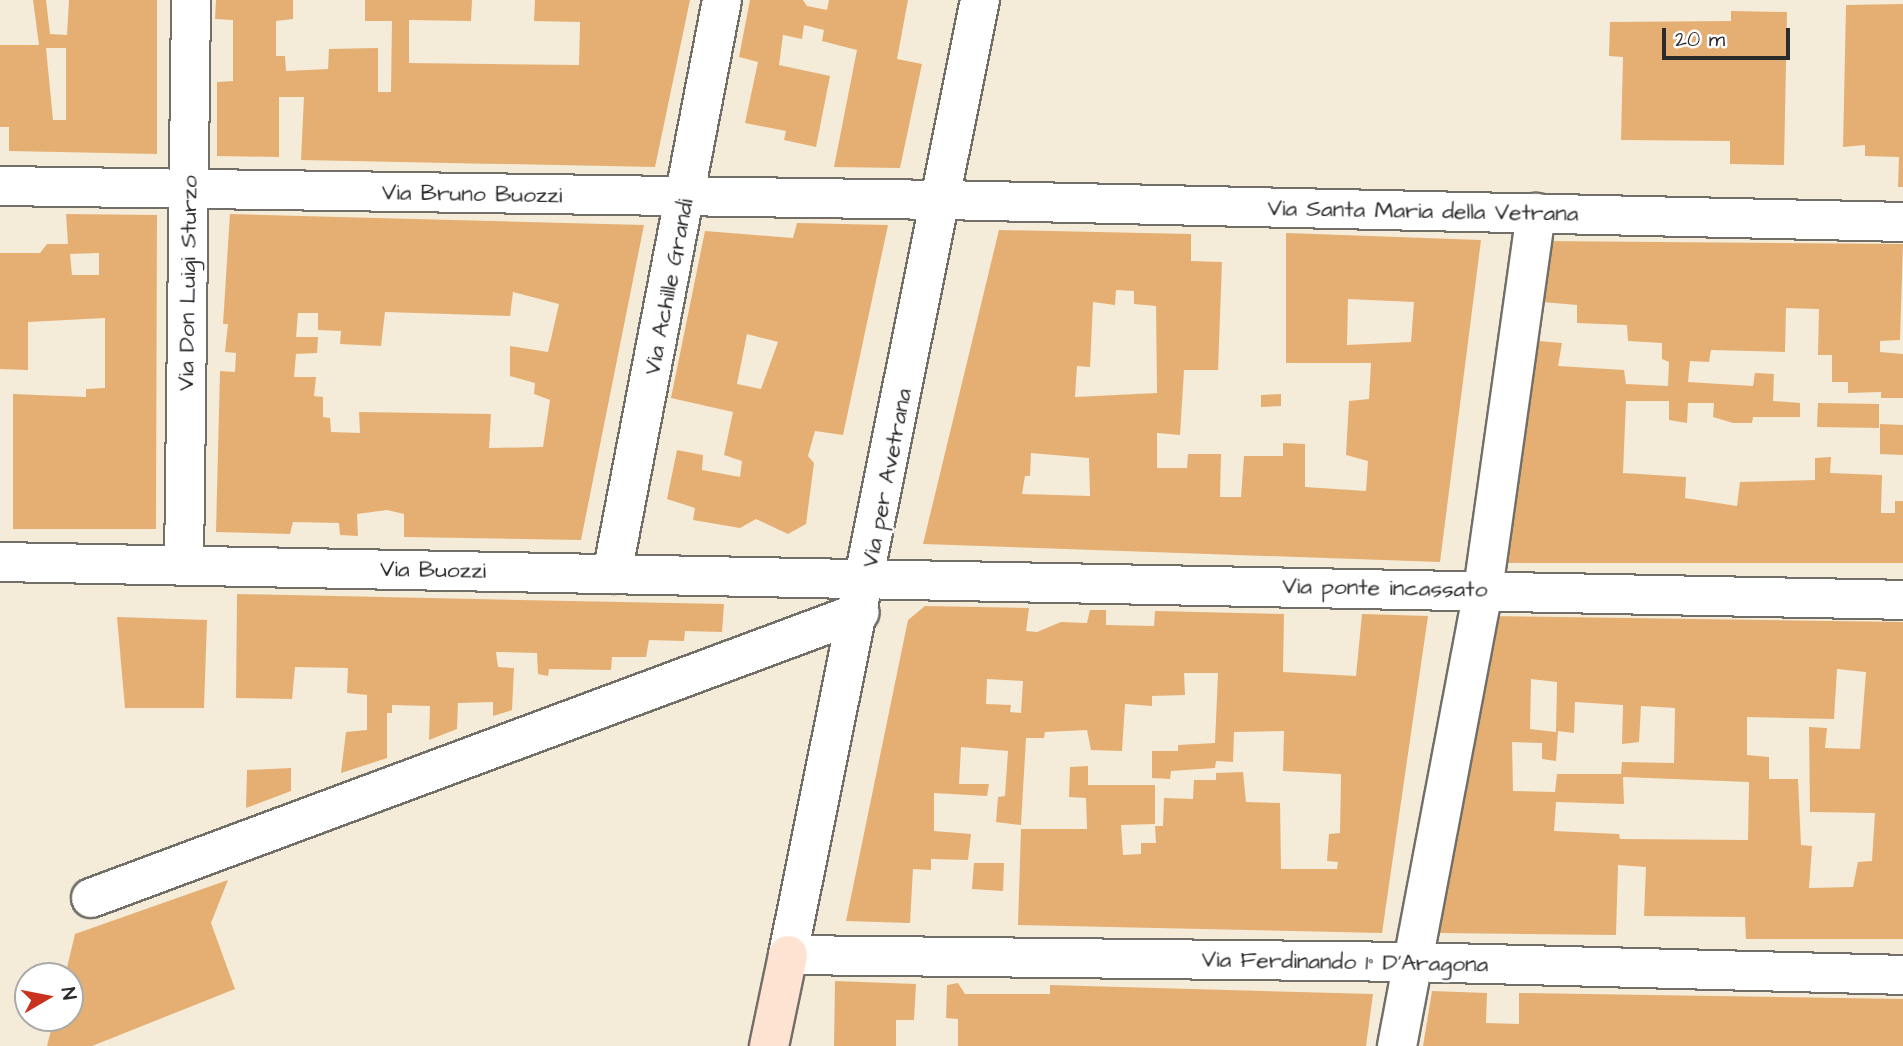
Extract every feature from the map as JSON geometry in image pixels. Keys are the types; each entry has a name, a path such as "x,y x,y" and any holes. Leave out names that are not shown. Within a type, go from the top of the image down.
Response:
{"main road":[{"path":"769,1046 788,955"}],"street":[{"name":"Via Don Luigi Sturzo","path":"184,566 191,0"},
{"name":"Via Achille Grandi","path":"612,574 722,0"},
{"name":"Via per Avetrana","path":"788,955 864,595 980,0"},
{"name":"Via Bruno Buozzi","path":"0,186 943,200"},
{"name":"Via Santa Maria della Vetrana","path":"943,200 1903,222"},
{"path":"1396,1046 1483,590 1536,213"},
{"name":"Via Buozzi","path":"0,562 612,574 864,595"},
{"name":"Via ponte incassato","path":"864,595 1483,590 1903,600"},
{"path":"91,898 864,595"},
{"name":"Via Ferdinando 1° D'Aragona","path":"788,955 1410,962 1903,975"}],"building":[{"path":"33,0 46,0 50,34 67,35 69,0 157,0 157,154 9,151 9,127 0,127 0,45 39,45","holes":["46,48 66,48 66,120 53,120"]},
{"path":"216,0 293,0 293,19 276,21 276,56 285,56 286,71 328,69 329,49 378,48 378,92 391,92 392,21 365,21 365,0 472,0 471,21 409,20 409,63 579,65 580,22 534,21 535,0 690,0 655,167 301,160 304,97 279,97 279,157 217,156 217,82 233,81 233,20 215,19"},
{"path":"750,0 803,0 807,6 827,10 829,0 908,0 897,59 922,64 900,168 834,167 857,50 822,41 824,30 804,25 802,39 783,35 779,65 830,76 816,147 784,140 786,131 745,123 758,62 739,57"},
{"path":"1903,4 1903,187 1898,187 1899,157 1865,156 1865,145 1843,147 1846,5"},
{"path":"1731,11 1787,12 1784,165 1730,164 1730,141 1621,140 1623,57 1609,56 1610,22 1731,21"},
{"path":"66,214 157,215 156,529 13,529 13,394 86,397 86,389 105,388 105,318 28,322 28,370 0,369 0,253 40,253 47,244 68,244","holes":["99,253 99,275 72,275 70,254"]},
{"path":"230,214 644,225 581,540 404,537 404,514 387,510 357,514 358,536 340,535 339,523 293,522 290,534 216,532 220,371 235,372 236,353 225,352 228,324 223,324","holes":["513,292 559,304 548,352 510,346 510,376 535,383 534,394 550,400 543,447 489,448 491,414 359,412 360,433 331,432 330,418 323,417 323,397 314,396 316,377 294,377 296,354 317,353 318,337 296,337 298,313 318,313 318,330 341,331 340,344 381,346 385,312 510,316"]},
{"path":"797,223 888,225 843,435 815,431 808,456 814,463 806,524 788,534 756,519 740,528 693,520 695,508 667,499 677,450 703,455 702,470 740,477 742,461 724,455 733,412 671,398 705,231 793,238","holes":["747,334 778,342 761,389 737,384"]},
{"path":"999,230 1191,234 1191,261 1222,262 1218,370 1184,370 1180,435 1157,433 1157,468 1187,468 1188,454 1221,454 1220,497 1241,497 1244,456 1283,456 1283,443 1305,444 1305,487 1366,491 1368,461 1346,455 1349,401 1369,399 1371,363 1286,363 1286,233 1481,240 1440,562 923,544","holes":["1116,290 1134,291 1134,304 1156,306 1157,393 1075,397 1077,366 1090,367 1093,302 1115,305","1348,299 1414,302 1411,342 1347,345","1031,453 1089,458 1090,496 1022,494 1025,476 1030,476"]},
{"path":"1539,241 1903,244 1900,340 1880,341 1880,352 1903,354 1903,398 1881,398 1881,392 1848,393 1848,382 1832,382 1832,355 1818,355 1819,309 1786,308 1785,352 1711,350 1709,362 1690,361 1688,382 1753,386 1755,373 1774,374 1773,401 1800,403 1800,417 1753,417 1752,423 1733,423 1713,417 1714,403 1688,403 1687,423 1669,420 1669,401 1626,401 1623,473 1686,477 1685,498 1737,506 1740,482 1815,480 1815,458 1831,457 1830,473 1882,475 1881,513 1895,513 1895,501 1903,501 1903,563 1486,563 1528,327 1540,328 1538,341 1562,343 1558,366 1624,370 1626,384 1668,386 1669,362 1662,359 1662,343 1628,341 1627,325 1577,323 1577,305 1530,301"},
{"path":"1281,394 1281,406 1261,407 1261,395"},
{"path":"1818,403 1879,404 1879,428 1817,427"},
{"path":"1880,424 1903,425 1903,455 1880,454"},
{"path":"237,594 724,604 722,632 685,631 684,641 649,640 646,657 612,657 611,670 549,669 548,676 538,674 537,653 496,652 498,667 514,668 512,710 493,716 493,702 458,703 457,729 429,740 430,706 392,705 392,713 387,713 387,758 341,773 346,732 367,730 367,695 347,693 348,668 295,667 292,699 236,698"},
{"path":"925,606 1029,608 1026,631 1037,632 1061,622 1087,623 1090,610 1106,610 1106,625 1154,626 1155,611 1284,614 1283,672 1356,676 1362,614 1428,616 1382,933 1018,925 1021,829 1087,829 1086,798 1069,797 1070,767 1088,766 1088,785 1155,785 1155,824 1121,825 1123,855 1141,854 1141,843 1156,843 1155,826 1163,826 1164,798 1193,799 1194,780 1216,780 1216,773 1243,772 1246,802 1280,803 1281,869 1337,869 1338,862 1327,861 1329,834 1340,833 1341,774 1283,771 1284,731 1234,732 1233,762 1216,761 1215,768 1171,771 1170,779 1152,778 1152,751 1178,751 1178,745 1215,743 1218,673 1184,673 1185,695 1152,696 1152,706 1125,704 1122,751 1091,750 1087,730 1045,732 1044,738 1026,738 1021,825 996,822 998,797 1005,796 1008,751 961,747 959,784 989,784 987,796 934,793 934,831 971,834 968,860 931,859 931,870 913,869 910,923 846,921 908,620","holes":["987,679 1023,681 1021,713 1010,712 1011,705 986,704"]},
{"path":"1484,616 1903,622 1903,939 1746,939 1745,917 1644,916 1646,867 1618,865 1616,935 1438,933","holes":["1837,669 1866,672 1860,749 1825,748 1827,728 1809,727 1810,812 1875,813 1872,861 1858,862 1853,887 1809,888 1812,846 1801,845 1798,779 1769,779 1769,757 1747,755 1747,717 1834,719","1531,679 1557,682 1556,732 1530,729","1575,702 1623,705 1622,744 1639,742 1641,706 1675,708 1674,763 1622,762 1621,774 1557,774 1555,792 1513,791 1512,742 1542,743 1542,759 1556,761 1558,731 1574,733","1623,777 1749,782 1748,840 1620,839 1619,834 1554,831 1556,802 1624,804"]},
{"path":"117,617 207,620 204,708 125,708"},
{"path":"291,768 291,791 246,808 247,770"},
{"path":"974,863 1004,863 1003,891 972,889"},
{"path":"228,880 211,923 235,989 92,1046 47,1046 50,1032 84,1032 84,962 68,962 75,934"},
{"path":"835,981 916,984 914,1020 896,1020 896,1046 834,1046"},
{"path":"958,983 965,994 1050,994 1050,985 1373,994 1366,1046 958,1046 958,1019 946,1018 947,985"},
{"path":"1432,991 1487,993 1486,1023 1519,1024 1519,993 1903,999 1903,1046 1423,1046"}]}
